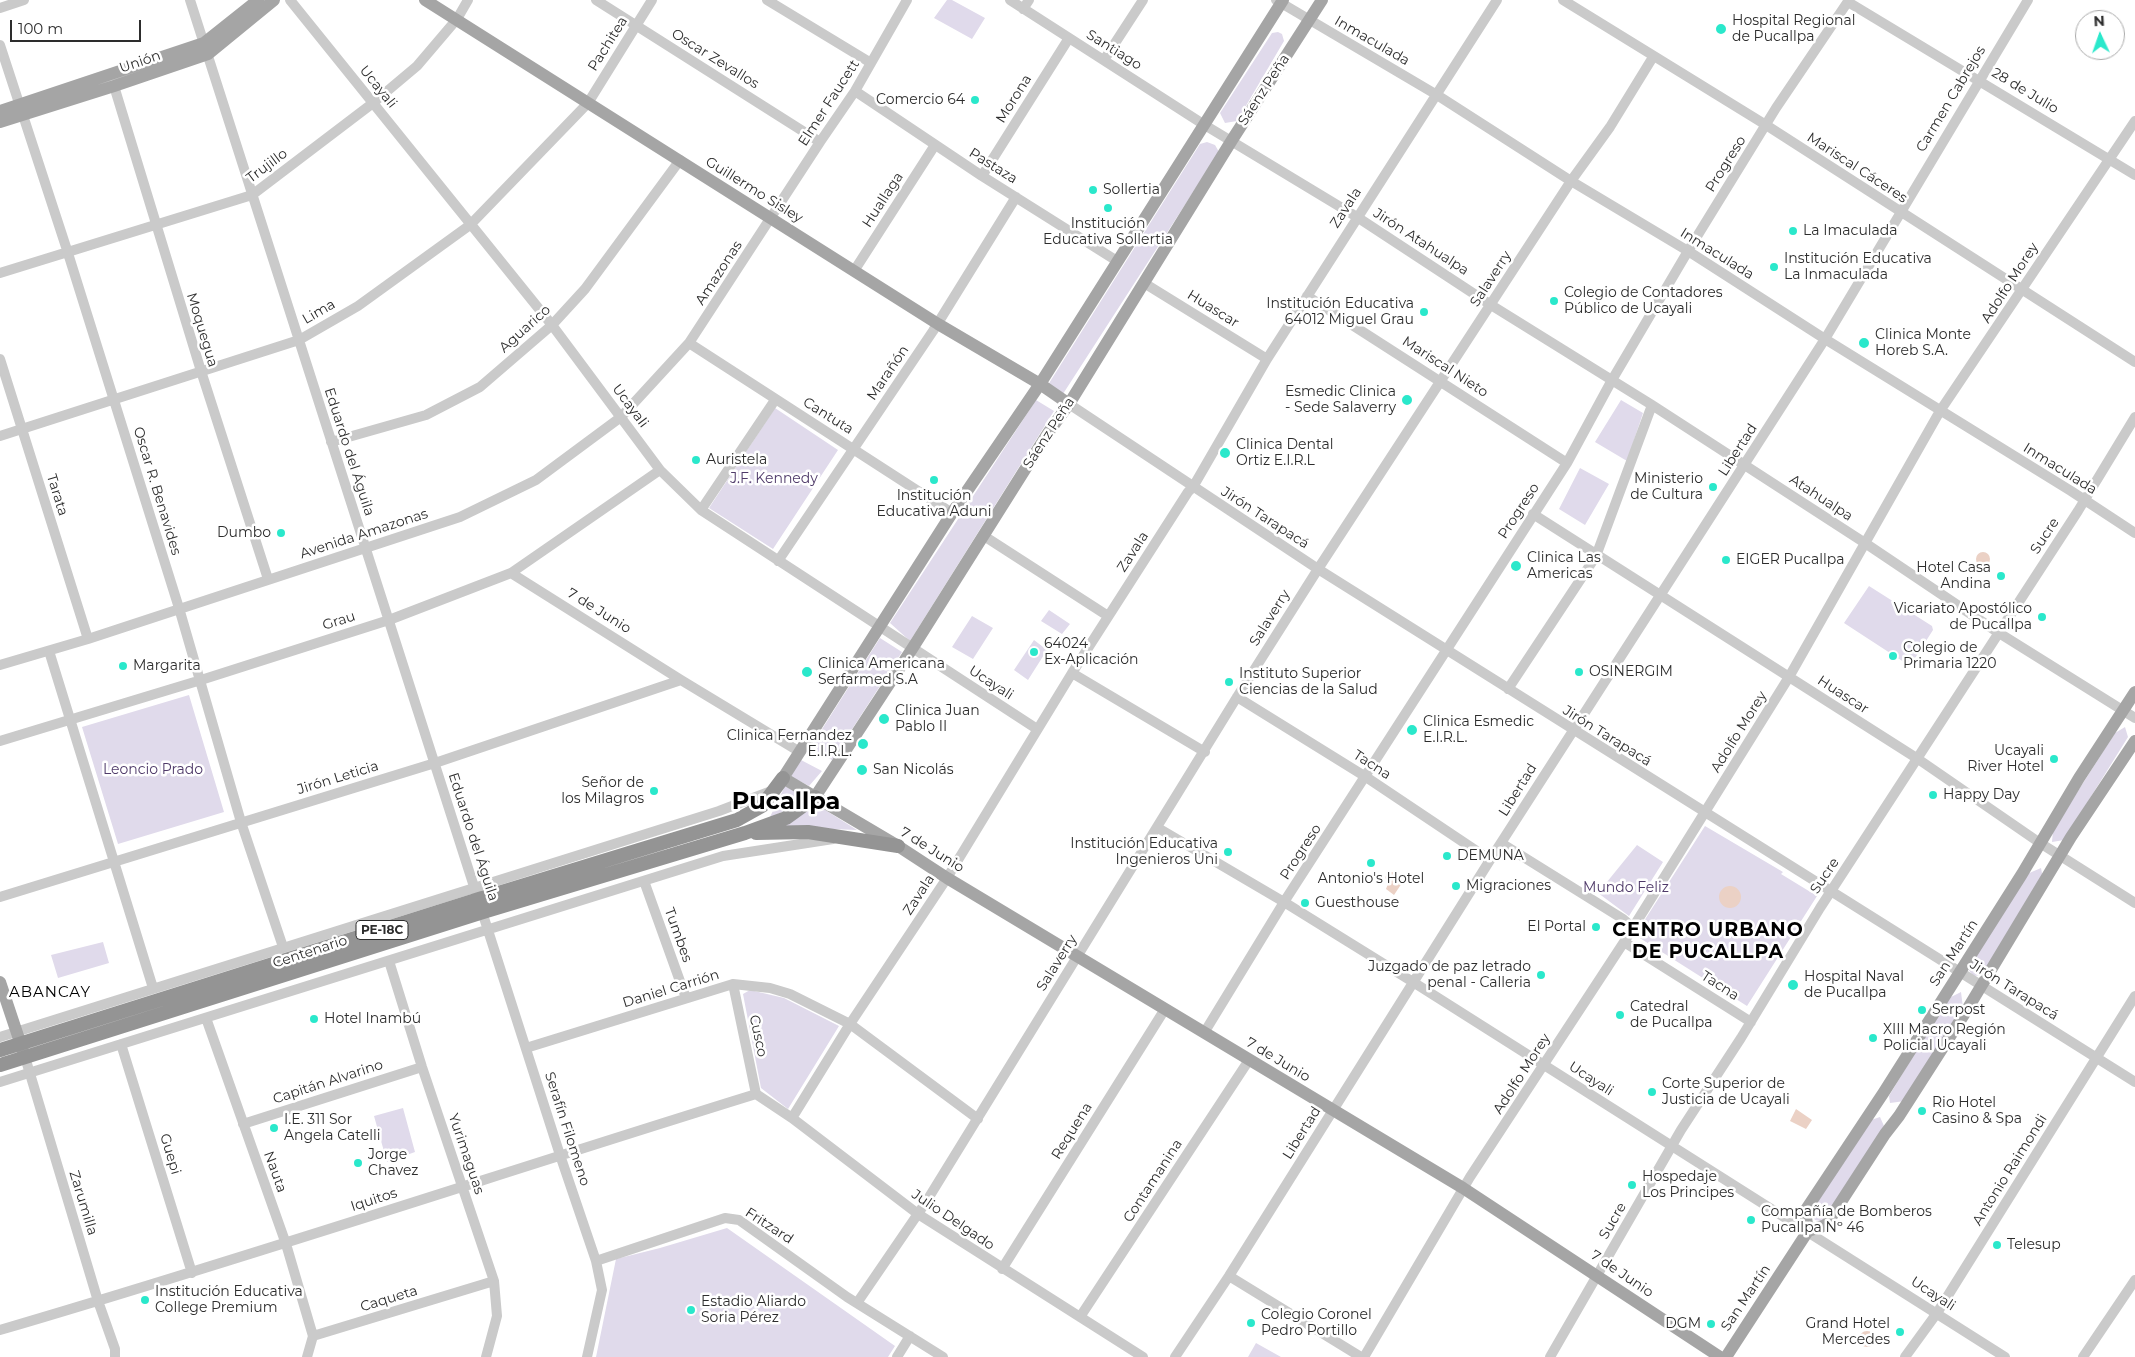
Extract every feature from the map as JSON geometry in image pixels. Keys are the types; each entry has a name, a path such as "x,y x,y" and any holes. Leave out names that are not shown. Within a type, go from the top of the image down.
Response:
{"highway":[{"name":"Centenario","path":"0,1050 18,1038 737,820 762,806 779,784"},
{"name":"Sáenz Peña","path":"745,833 786,818 815,797"},
{"path":"745,833 808,832 898,846"},
{"name":"Centenario","path":"0,1065 479,899 745,833"}],"main road":[{"name":"Unión","path":"0,122 21,110 206,49 258,0"},
{"name":"Unión","path":"0,111 21,110 114,86 206,49 274,0"},
{"name":"Guillermo Sisley","path":"425,0 938,324 1040,384 1069,404"},
{"name":"Sáenz Peña","path":"815,797 912,649 1048,433 1069,404 1232,140 1322,0"},
{"path":"779,784 952,513 1040,384 1280,1"},
{"name":"San Martín","path":"1808,1232 1805,1211 1960,973 2079,778 2135,692"},
{"name":"San Martín","path":"1726,1357 1808,1232 1826,1225 1831,1219 1884,1134 1900,1116 2060,856 2135,741"},
{"name":"7 de Junio","path":"779,784 815,797 898,846 947,878 1463,1188 1720,1357"},
{"path":"0,982 25,1057"}],"street":[{"path":"0,8 24,0"},
{"name":"Eduardo del Águila","path":"190,0 330,442 367,549 479,899"},
{"name":"Ucayali","path":"290,0 552,325 660,470 702,510 881,626 912,649 1038,729"},
{"name":"Trujillo","path":"0,273 68,250 252,195 417,66 456,19 468,0"},
{"name":"Oscar Zevallos","path":"596,0 820,142"},
{"name":"Pachitea","path":"588,103 652,0"},
{"path":"767,0 871,63"},
{"name":"Elmer Faucett","path":"771,218 820,142 856,92 907,0"},
{"name":"Santiago","path":"1010,0 1026,4 1068,38 1203,124 1232,140"},
{"path":"1104,60 1144,0"},
{"name":"Zavala","path":"792,1118 850,1024 947,878 1108,616 1193,487 1267,359 1357,216 1497,0"},
{"name":"Mariscal Cáceres","path":"1563,0 1766,125 2135,362"},
{"name":"Carmen Cabrejos","path":"1899,212 2028,0"},
{"name":"Inmaculada","path":"1280,1 1688,251 2135,533"},
{"name":"28 de Julio","path":"1848,1 2135,174"},
{"name":"Progreso","path":"1204,1033 1284,902 1566,463 1612,380 1688,251 1766,125 1848,1"},
{"name":"Morona","path":"982,176 1068,38"},
{"name":"Oscar R. Benavides","path":"0,45 68,250 201,680 241,822 283,947"},
{"name":"Salaverry","path":"857,1303 918,1214 978,1119 1077,955 1318,569 1572,181 1610,127 1654,57"},
{"name":"Moquegua","path":"114,86 201,372 268,580"},
{"name":"Pastaza","path":"856,92 982,176 1117,261"},
{"name":"Lima","path":"0,436 299,340 358,306 470,225 588,103"},
{"name":"Adolfo Morey","path":"1363,1357 1463,1188 1624,942 1789,677 1940,411 2135,121"},
{"name":"Jirón Atahualpa","path":"1232,140 1357,216 1491,305"},
{"name":"Huallaga","path":"854,270 935,145"},
{"name":"Aguarico","path":"330,442 426,415 480,387 552,325 585,289 680,160"},
{"name":"Marañón","path":"778,561 938,324 1016,198"},
{"name":"Libertad","path":"1175,1357 1229,1276 1573,730 1825,339 1899,212"},
{"name":"Amazonas","path":"689,343 771,218"},
{"name":"Huascar","path":"1144,283 1267,359"},
{"name":"Mariscal Nieto","path":"1307,296 1566,463"},
{"name":"Atahualpa","path":"1491,305 1652,405 1865,543 1999,633 2135,718"},
{"name":"Cantuta","path":"689,343 952,513"},
{"name":"Avenida Amazonas","path":"0,665 88,639 460,517 536,480 621,417 689,343"},
{"name":"Tarata","path":"0,359 88,639"},
{"path":"702,510 775,400"},
{"name":"Jirón Tarapacá","path":"1069,404 1318,569 1508,690 2135,1082"},
{"path":"1508,690 1596,556 1652,405"},
{"name":"Sucre","path":"1550,1357 1681,1130 2084,500 2135,417"},
{"name":"Grau","path":"0,741 389,620 511,573 660,470"},
{"name":"Huascar","path":"1534,514 1596,556 1918,759 2040,843 2135,903"},
{"path":"984,536 1108,616"},
{"name":"7 de Junio","path":"511,573 800,752"},
{"path":"49,651 153,988"},
{"path":"1072,673 1205,752"},
{"name":"Jirón Leticia","path":"0,897 435,763 681,680"},
{"name":"Tacna","path":"1237,697 1366,777 1490,860"},
{"path":"0,1037 18,1038 153,988 283,947 479,899 719,811 779,784"},
{"name":"Ucayali","path":"1158,828 1284,902 1413,982 1672,1148 1938,1312 2005,1357"},
{"path":"0,1082 723,856 843,837"},
{"path":"1501,843 1623,919 1632,927"},
{"name":"Tumbes","path":"644,881 686,998"},
{"name":"Serafín Filomeno","path":"479,899 560,1155 596,1261 602,1290 587,1357"},
{"name":"Tacna","path":"1624,942 1751,1022"},
{"name":"Yurimaguas","path":"389,961 494,1281 496,1316 486,1357"},
{"name":"Daniel Carrión","path":"526,1048 733,984 770,988 790,994 850,1024 978,1119"},
{"name":"Cusco","path":"733,984 756,1094"},
{"name":"Antonio Raimondi","path":"1906,1357 1938,1312 2135,996"},
{"name":"Requena","path":"1002,1268 1165,1009"},
{"name":"Nauta","path":"206,1018 286,1244 313,1336"},
{"name":"Guepi","path":"121,1044 192,1273"},
{"name":"Zarumilla","path":"25,1057 98,1301 115,1349 115,1357"},
{"name":"Contamanina","path":"1080,1317 1249,1060"},
{"name":"Capitán Alvarino","path":"243,1124 422,1066"},
{"name":"Julio Delgado","path":"756,1094 792,1118 918,1214 1143,1357"},
{"name":"Iquitos","path":"0,1330 286,1244 462,1186 756,1094"},
{"name":"Fritzard","path":"596,1261 726,1218 739,1220 753,1228 857,1303 944,1357"},
{"path":"1229,1276 1363,1357"},
{"path":"2083,1357 2135,1280"},
{"name":"Caqueta","path":"313,1336 494,1281"},
{"path":"307,1357 313,1336"},
{"path":"898,1357 910,1336"}],"green space":[{"path":"947,0 952,0 985,18 972,39 934,18"},
{"path":"1278,32 1282,34 1284,41 1237,121 1225,123 1220,113 1272,33"},
{"path":"1207,142 1215,145 1219,152 1061,397 1046,388 1200,144"},
{"path":"1036,400 1054,411 910,641 890,623"},
{"path":"1621,400 1643,413 1627,461 1595,442"},
{"name":"J.F. Kennedy","path":"775,408 838,450 773,549 709,508"},
{"path":"1580,468 1609,484 1585,525 1559,509"},
{"path":"1869,586 1932,626 1933,630 1910,666 1844,623"},
{"path":"1049,610 1070,624 1062,634 1041,621"},
{"path":"972,616 993,628 973,659 952,647"},
{"path":"880,638 902,652 832,760 810,748"},
{"path":"1034,640 1047,650 1028,680 1014,670"},
{"name":"Leoncio Prado","path":"189,695 224,812 118,844 82,727"},
{"path":"2125,727 2128,737 2064,840 2052,842 2053,830 2115,733"},
{"path":"801,760 822,771 809,786 790,776"},
{"path":"785,786 807,798 769,819"},
{"path":"814,803 857,830 784,827"},
{"path":"1705,826 1783,872 1781,874 1817,896 1747,1006 1635,935"},
{"name":"Mundo Feliz","path":"1637,845 1663,862 1629,916 1598,893"},
{"path":"2041,868 2043,879 1983,975 1973,976 1968,969 2027,874"},
{"path":"103,942 109,963 58,978 51,955"},
{"path":"750,990 784,998 839,1026 788,1109 761,1088 743,994"},
{"path":"1961,992 1963,1008 1905,1101 1890,1103 1889,1096 1947,999"},
{"path":"403,1108 415,1152 387,1162 374,1116"},
{"path":"1880,1117 1884,1126 1826,1222 1815,1220 1810,1212 1868,1121"},
{"name":"Estadio Aliardo Soria Pérez","path":"727,1228 895,1346 888,1357 596,1357 616,1259"},
{"path":"1256,1343 1281,1357 1248,1357"}],"shaded area":[{"path":"1980,552 1986,552 1990,559 1986,566 1980,566 1976,562 1976,556"},
{"path":"1390,872 1393,872 1395,879 1402,883 1394,895 1386,889 1388,884 1385,877"},
{"path":"1730,886 1738,889 1741,897 1738,905 1730,908 1722,905 1719,897 1722,889"},
{"path":"1796,1109 1812,1120 1806,1129 1790,1121"},
{"path":"1867,1331 1875,1339 1867,1347 1859,1339"}],"place":[{"name":"Hospital Regional de Pucallpa","path":"1721,29"},
{"name":"Comercio 64","path":"975,100"},
{"name":"Sollertia","path":"1093,190"},
{"name":"Institución Educativa Sollertia","path":"1108,208"},
{"name":"La Imaculada","path":"1793,231"},
{"name":"Institución Educativa La Inmaculada","path":"1774,267"},
{"name":"Colegio de Contadores Público de Ucayali","path":"1554,301"},
{"name":"Institución Educativa 64012 Miguel Grau","path":"1424,312"},
{"name":"Clinica Monte Horeb S.A.","path":"1864,343"},
{"name":"Esmedic Clinica - Sede Salaverry","path":"1407,400"},
{"name":"Clinica Dental Ortiz E.I.R.L","path":"1225,453"},
{"name":"Auristela","path":"696,460"},
{"name":"Institución Educativa Aduni","path":"934,480"},
{"name":"Ministerio de Cultura","path":"1713,487"},
{"name":"Dumbo","path":"281,533"},
{"name":"EIGER Pucallpa","path":"1726,560"},
{"name":"Clinica Las Americas","path":"1516,566"},
{"name":"Hotel Casa Andina","path":"2001,576"},
{"name":"Vicariato Apostólico de Pucallpa","path":"2042,617"},
{"name":"64024 Ex-Aplicación","path":"1034,652"},
{"name":"Colegio de Primaria 1220","path":"1893,656"},
{"name":"Margarita","path":"123,666"},
{"name":"Clinica Americana Serfarmed S.A","path":"807,672"},
{"name":"OSINERGIM","path":"1579,672"},
{"name":"Instituto Superior Ciencias de la Salud","path":"1229,682"},
{"name":"Clinica Juan Pablo II","path":"884,719"},
{"name":"Clinica Esmedic E.I.R.L.","path":"1412,730"},
{"name":"Clinica Fernandez E.I.R.L.","path":"863,744"},
{"name":"Ucayali River Hotel","path":"2054,759"},
{"name":"San Nicolás","path":"862,770"},
{"name":"Señor de los Milagros","path":"654,791"},
{"name":"Happy Day","path":"1933,795"},
{"name":"Institución Educativa Ingenieros Uni","path":"1228,852"},
{"name":"DEMUNA","path":"1447,856"},
{"name":"Antonio's Hotel","path":"1371,863"},
{"name":"Migraciones","path":"1456,886"},
{"name":"Guesthouse","path":"1305,903"},
{"name":"El Portal","path":"1596,927"},
{"name":"Juzgado de paz letrado penal - Calleria","path":"1541,975"},
{"name":"Hospital Naval de Pucallpa","path":"1793,985"},
{"name":"Serpost","path":"1922,1010"},
{"name":"Catedral de Pucallpa","path":"1620,1015"},
{"name":"Hotel Inambú","path":"314,1019"},
{"name":"XIII Macro Región Policial Ucayali","path":"1873,1038"},
{"name":"Corte Superior de Justicia de Ucayali","path":"1652,1092"},
{"name":"Rio Hotel Casino & Spa","path":"1922,1111"},
{"name":"I.E. 311 Sor Angela Catelli","path":"274,1128"},
{"name":"Jorge Chavez","path":"358,1163"},
{"name":"Hospedaje Los Principes","path":"1632,1185"},
{"name":"Compañía de Bomberos Pucallpa Nº 46","path":"1751,1220"},
{"name":"Telesup","path":"1997,1245"},
{"name":"Institución Educativa College Premium","path":"145,1300"},
{"name":"Estadio Aliardo Soria Pérez","path":"691,1310"},
{"name":"Colegio Coronel Pedro Portillo","path":"1251,1323"},
{"name":"DGM","path":"1711,1324"},
{"name":"Grand Hotel Mercedes","path":"1900,1332"}],"district":[{"name":"Pucallpa","path":"786,802"},
{"name":"CENTRO URBANO DE PUCALLPA","path":"1708,941"},
{"name":"ABANCAY","path":"50,993"}]}
